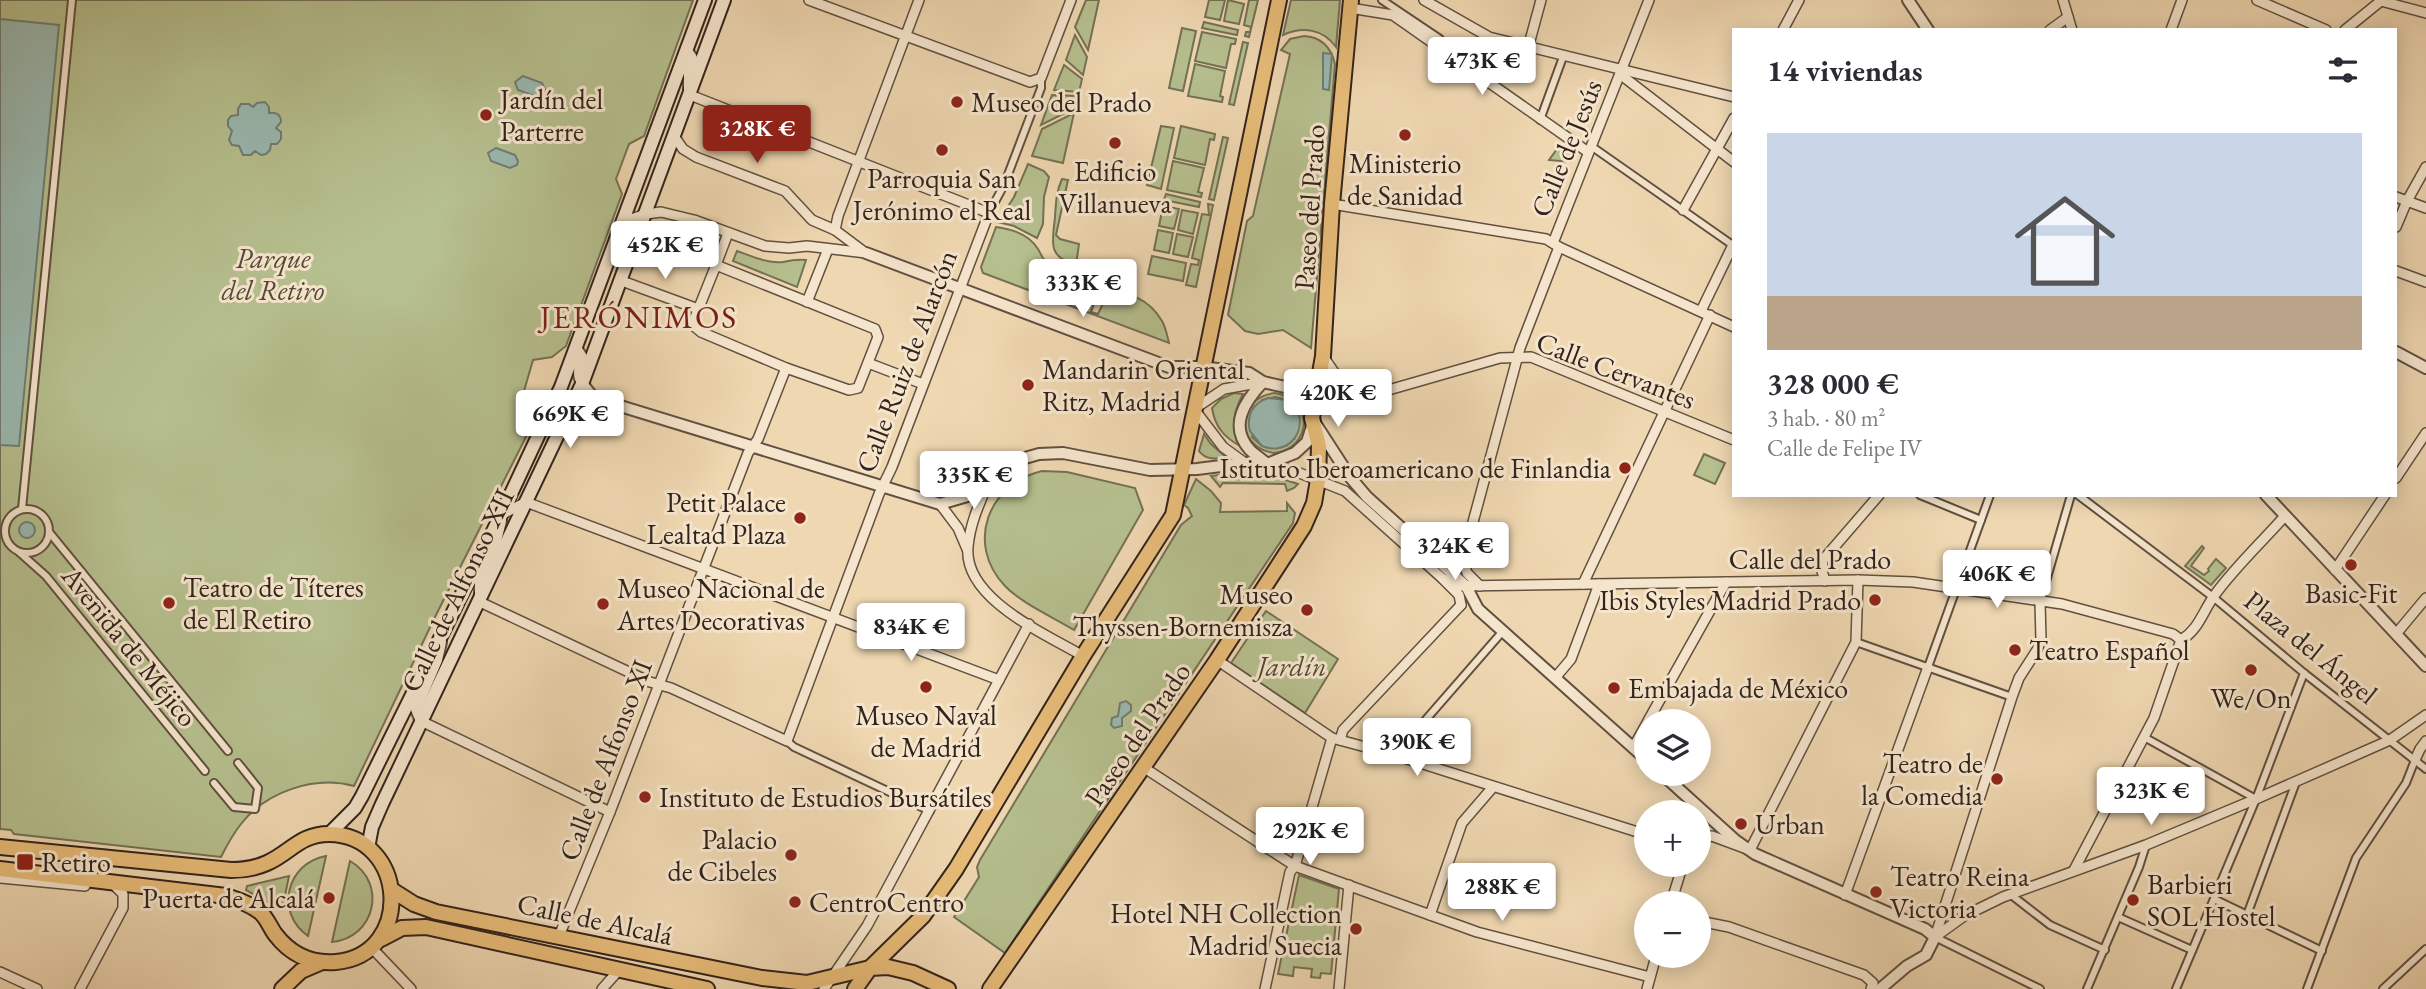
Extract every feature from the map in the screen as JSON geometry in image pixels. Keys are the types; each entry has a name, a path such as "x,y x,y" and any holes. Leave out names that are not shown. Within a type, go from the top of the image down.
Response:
{"main road":[{"name":"Calle de Alfonso XII","path":"329,834 355,808 362,796 561,387 705,0"},
{"name":"Calle de Alfonso XII","path":"368,848 372,827 582,384 724,0"},
{"path":"855,989 870,968 923,916 948,880 1083,656 1173,515 1279,0"},
{"name":"Paseo del Prado","path":"992,988 1217,660 1304,526 1314,503 1319,446 1312,418 1323,356 1332,204 1351,4"},
{"path":"0,847 216,870 245,869 265,864 296,843 312,836 345,836 368,848 383,865 393,890 388,923 374,944"},
{"path":"0,869 226,896 245,904 266,918 274,932 293,952 304,958 324,962"},
{"name":"Calle de Alcalá","path":"393,890 414,904 436,912 790,985 870,968 899,968 948,989"},
{"name":"Calle de Alcalá","path":"282,989 301,971 324,962 348,960 402,928 426,927 707,989"}],"street":[{"path":"22,509 72,0"},
{"path":"809,0 1024,81 1041,78"},
{"path":"835,230 919,0"},
{"path":"1382,0 1440,38"},
{"path":"1424,0 1489,37 1732,97"},
{"path":"1528,48 1541,0"},
{"name":"Calle de Jesús","path":"1463,559 1518,356 1590,149 1649,0"},
{"path":"1784,28 1799,0"},
{"path":"1908,0 1927,28"},
{"path":"2063,0 2071,28"},
{"path":"2172,28 2182,0"},
{"path":"2257,0 2321,28"},
{"name":"Calle Ruiz de Alarcón","path":"787,741 882,486 892,467 959,289 989,213 1004,185 1041,88 1041,78 1068,1"},
{"path":"2348,28 2382,1 2426,13"},
{"path":"1351,4 1393,15 1540,120 1590,149 1732,245"},
{"path":"2053,28 2068,17"},
{"path":"686,49 692,58 689,68 690,95 989,213"},
{"path":"1540,120 1563,57"},
{"path":"1622,71 1625,78 1732,160"},
{"path":"1683,210 1732,122"},
{"path":"674,136 683,149 696,157 785,191 812,220 835,230 866,253 1169,367 1202,367 1249,373 1263,383"},
{"path":"2397,226 2426,167"},
{"path":"2397,197 2426,208"},
{"path":"1332,204 1546,239 1732,326"},
{"path":"622,222 646,214 667,213 765,246 807,246 866,253"},
{"path":"716,265 875,329 878,337 858,388 849,390 786,368 695,327 694,320 728,233"},
{"path":"807,302 828,249"},
{"path":"1583,584 1665,411 1732,251"},
{"path":"2397,271 2426,282"},
{"path":"622,281 698,309"},
{"path":"576,348 582,356 578,369 582,384 594,398 940,505 958,528 972,570 984,590 1001,607 1083,656"},
{"path":"2397,353 2426,368"},
{"name":"Calle Cervantes","path":"1323,356 1346,386 1364,397 1500,358 1531,357 1732,439"},
{"path":"868,363 923,384"},
{"name":"Calle de Alfonso XI","path":"559,936 610,812 748,453 758,439 786,368"},
{"path":"1263,383 1243,407 1239,425 1250,450 1267,464"},
{"path":"1245,463 1223,447 1194,409 1224,389 1263,383 1284,386 1298,393 1310,409 1312,418 1311,435 1307,442 1295,453 1267,464"},
{"path":"1312,418 1350,477 1444,573 1459,595 1461,605"},
{"path":"2397,476 2426,433"},
{"path":"940,505 971,495 1014,461 1051,452 1097,458 1150,470 1197,469 1245,463 1267,464 1297,472 1345,491 1444,573 1466,586 1478,609 1633,748"},
{"path":"967,549 973,518 989,480"},
{"path":"1825,581 1822,571 1824,560 1873,497"},
{"path":"1925,497 1981,520"},
{"path":"1845,895 1989,497"},
{"path":"1880,989 1929,952 1936,937 2012,697 2019,678 2041,640 2040,602 2070,497"},
{"path":"2081,497 2213,597 2284,517"},
{"path":"2269,497 2284,517 2426,666"},
{"path":"2335,570 2384,497"},
{"path":"930,811 794,747 787,741 671,688 658,685 480,601 480,577 501,526 501,515 526,502 999,680"},
{"path":"22,509 32,509 47,520 50,532 48,540 40,549 30,553 19,552 9,544 3,524 11,515 22,509"},
{"name":"Avenida de Méjico","path":"50,532 228,751"},
{"name":"Avenida de Méjico","path":"19,552 44,574 205,771"},
{"path":"1444,573 1463,559 1467,573 1480,586"},
{"path":"1750,850 1856,642 1858,580"},
{"name":"Calle del Prado","path":"1466,586 1858,580 1913,582 2062,604 2173,634 2181,640"},
{"path":"1654,709 1726,582"},
{"path":"1555,678 1571,659 1599,584"},
{"name":"Plaza del Ángel","path":"2181,640 2190,635 2199,624 2213,597 2426,769"},
{"path":"2396,634 2426,598"},
{"path":"1461,605 1478,609"},
{"path":"1265,989 1290,873 1295,866 1336,739 1461,605"},
{"path":"824,989 867,926 1029,624"},
{"path":"1395,755 1503,631"},
{"path":"441,636 442,645 437,660 415,709 421,721 610,812"},
{"path":"2074,870 2158,710 2158,702 2181,640"},
{"path":"1856,642 2012,697"},
{"path":"1217,660 1336,739 1395,755 1634,831"},
{"path":"2176,989 2256,799 2304,673"},
{"path":"1936,937 1964,916 2010,894 2146,845 2256,799 2390,740 2426,715"},
{"path":"2390,740 2403,739 2426,723"},
{"path":"2144,737 2256,799"},
{"path":"2307,989 2356,858 2406,783 2426,741"},
{"path":"214,783 234,807 255,810 258,788 238,763"},
{"path":"1143,767 1295,866 1477,932 1650,976"},
{"path":"2247,915 2296,781"},
{"path":"1674,786 1687,800"},
{"path":"1430,915 1462,823 1493,788"},
{"path":"1711,822 1750,850"},
{"path":"1711,836 1750,850 1925,929 2040,989"},
{"path":"2087,989 2146,845"},
{"path":"0,878 83,886 105,882 122,894 123,908 80,989"},
{"path":"1339,989 1349,885"},
{"path":"2010,894 2050,925 2105,950"},
{"path":"2214,899 2322,951"},
{"path":"2118,917 2192,950"},
{"path":"1711,923 1729,927 1864,975 1871,984"},
{"path":"374,944 411,989"},
{"path":"2383,989 2426,949"},
{"path":"1647,989 1652,968"},
{"path":"602,989 619,970"},
{"path":"0,972 37,989"}],"green space":[{"name":"Parque del Retiro","path":"0,0 693,0 644,136 629,144 616,179 622,194 566,346 552,357 533,360 522,398 534,408 534,421 435,617 354,786 323,783 307,785 277,795 251,813 241,824 221,857 14,834 11,830 0,829"},
{"path":"1086,0 1099,0 1088,50 1075,27"},
{"path":"1209,0 1225,0 1220,20 1205,17"},
{"path":"1228,0 1244,4 1239,24 1224,21"},
{"path":"1249,0 1258,0 1249,37 1245,36 1251,27 1244,25"},
{"path":"1291,0 1340,0 1336,47 1325,36 1312,31 1283,35"},
{"path":"1204,22 1238,30 1237,35 1202,28"},
{"path":"1182,28 1196,31 1183,91 1169,88"},
{"path":"1202,32 1236,39 1235,44 1231,44 1226,68 1195,61"},
{"path":"1075,35 1087,57 1083,75 1066,60"},
{"path":"1304,36 1315,38 1324,44 1335,64 1311,348 1283,330 1258,334 1245,331 1228,315 1247,221 1253,216 1290,54 1281,50 1290,39"},
{"path":"1243,42 1248,43 1234,105 1229,104"},
{"path":"1195,64 1225,71 1220,96 1223,97 1222,102 1188,96"},
{"path":"1064,65 1082,79 1079,92 1054,90"},
{"path":"1052,95 1078,96 1075,108 1041,125"},
{"path":"1074,113 1063,163 1032,156 1042,129"},
{"path":"1161,126 1174,128 1161,189 1147,185"},
{"path":"1181,126 1215,134 1214,140 1210,139 1205,165 1174,158"},
{"path":"1223,137 1228,138 1214,200 1209,199"},
{"path":"1560,145 1573,156 1571,162 1549,160"},
{"path":"1173,161 1204,168 1198,192 1202,193 1201,197 1167,190"},
{"path":"1028,164 1044,171 1049,177 1044,197 1043,224 1037,238 1014,226 998,222 1014,197"},
{"path":"1062,179 1068,180 1056,235 1060,239 1079,244 1076,265 1066,262 1054,247 1057,198"},
{"path":"1166,194 1200,202 1199,207 1164,200"},
{"path":"1208,204 1213,205 1196,287 1186,285 1191,264 1198,265 1199,260 1192,258 1202,214 1209,215"},
{"path":"1163,206 1179,209 1174,229 1159,226"},
{"path":"1182,210 1198,213 1193,234 1178,230"},
{"path":"996,227 1025,236 1034,244 1053,272 1097,295 1091,312 1098,314 1105,299 1113,295 1129,295 1144,302 1162,321 1169,343 983,273 981,267"},
{"path":"1158,230 1173,233 1169,253 1154,250"},
{"path":"1177,234 1193,237 1188,257 1173,254"},
{"path":"737,251 772,262 806,260 797,287 733,261"},
{"path":"1152,256 1186,263 1183,281 1148,274"},
{"path":"1234,393 1243,394 1234,420 1240,446 1221,431 1212,408 1221,399"},
{"path":"1275,393 1288,397 1297,404 1302,413 1302,433 1287,449 1274,453 1261,449 1252,442 1246,432 1247,412 1262,396","holes":["1275,397 1287,400 1296,409 1295,438 1286,446 1262,446 1252,437 1262,400"]},
{"path":"1204,434 1227,458 1204,456 1199,451"},
{"path":"1704,454 1725,463 1715,484 1694,475"},
{"path":"1042,471 1067,472 1135,488 1143,510 1074,630 1028,604 1005,586 993,570 986,552 988,518 996,502 1023,478"},
{"path":"1237,473 1274,476 1298,484 1287,491 1285,484 1223,483 1220,487 1211,476"},
{"path":"1196,479 1221,503 1220,512 1287,511 1287,503 1295,513 1293,523 1005,953 954,917 979,877 977,867 980,860 1181,525 1192,516 1184,505"},
{"path":"2202,546 2204,548 2191,566 2204,575 2216,559 2226,568 2211,585 2185,566"},
{"name":"Jardín","path":"1266,611 1338,659 1305,713 1231,663"},
{"path":"326,856 308,936 297,926 291,914 288,902 290,890 294,878 302,868 313,860"},
{"path":"350,861 362,871 369,882 371,908 367,920 358,931 347,938 332,942"},
{"path":"1299,875 1339,889 1331,974 1321,973 1320,978 1311,977 1312,969 1294,967 1293,976 1278,974"},
{"path":"289,876 282,910 246,890 247,886"}],"water":[{"path":"0,19 59,25 19,446 0,445"},
{"path":"1323,53 1332,54 1329,90 1323,89"},
{"path":"523,76 542,83 545,89 543,94 537,97 518,90 515,82"},
{"path":"265,102 269,113 276,113 280,117 281,122 276,128 281,132 281,139 277,144 271,144 266,154 261,155 255,151 251,155 243,155 239,146 232,145 229,140 232,131 228,120 231,116 238,115 241,104 253,107 257,103"},
{"path":"496,148 515,155 517,165 510,168 491,161 488,153"},
{"path":"1268,398 1287,400 1299,414 1300,423 1295,437 1285,446 1278,448 1262,446 1250,431 1252,410"},
{"path":"24,522 30,522 35,530 33,536 24,538 19,533 19,527"},
{"path":"1126,701 1131,705 1131,711 1122,718 1122,726 1114,728 1111,725 1112,718 1118,716 1120,703"}],"place":[{"name":"Museo del Prado","path":"957,102"},
{"name":"Jardín del Parterre","path":"486,115"},
{"name":"Ministerio de Sanidad","path":"1405,135"},
{"name":"Edificio Villanueva","path":"1115,143"},
{"name":"Parroquia San Jerónimo el Real","path":"942,150"},
{"name":"Mandarin Oriental Ritz, Madrid","path":"1028,385"},
{"name":"Istituto Iberoamericano de Finlandia","path":"1625,468"},
{"name":"Petit Palace Lealtad Plaza","path":"800,518"},
{"name":"Basic-Fit","path":"2351,565"},
{"name":"Ibis Styles Madrid Prado","path":"1875,600"},
{"name":"Teatro de Títeres de El Retiro","path":"169,603"},
{"name":"Museo Nacional de Artes Decorativas","path":"603,604"},
{"name":"Museo Thyssen-Bornemisza","path":"1307,610"},
{"name":"Teatro Español","path":"2015,650"},
{"name":"We/On","path":"2251,670"},
{"name":"Museo Naval de Madrid","path":"926,687"},
{"name":"Embajada de México","path":"1614,688"},
{"name":"Teatro de la Comedia","path":"1997,779"},
{"name":"Instituto de Estudios Bursátiles","path":"645,797"},
{"name":"Urban","path":"1741,824"},
{"name":"Palacio de Cibeles","path":"791,855"},
{"name":"Retiro","path":"25,862"},
{"name":"Teatro Reina Victoria","path":"1876,892"},
{"name":"Puerta de Alcalá","path":"329,898"},
{"name":"Barbieri SOL Hostel","path":"2133,900"},
{"name":"CentroCentro","path":"795,902"},
{"name":"Hotel NH Collection Madrid Suecia","path":"1356,929"}],"district":[{"name":"JERÓNIMOS","path":"639,317"}]}
